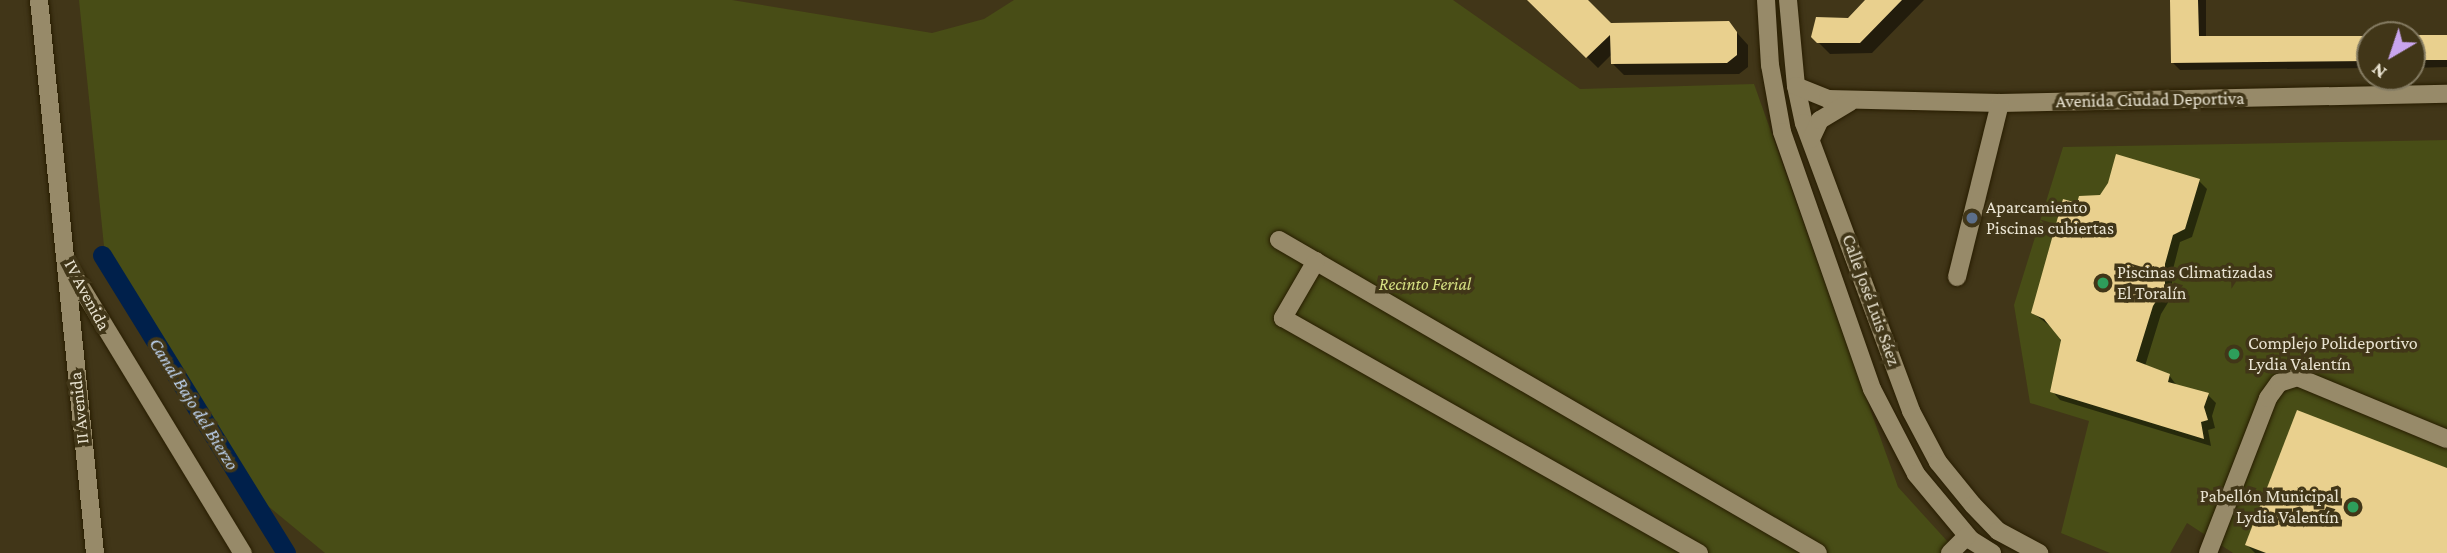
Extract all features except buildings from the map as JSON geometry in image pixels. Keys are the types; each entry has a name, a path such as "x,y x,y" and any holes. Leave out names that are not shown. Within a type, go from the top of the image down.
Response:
{"street":[{"name":"IV Avenida","path":"39,0 66,262 243,553"},
{"name":"Calle José Luis Sáez","path":"1766,0 1770,65 1782,132 1872,389 1916,474 1967,536 1992,553"},
{"name":"Calle José Luis Sáez","path":"1788,0 1796,86 1811,139 1911,411 1938,462 1998,531 2039,553"},
{"name":"Avenida Ciudad Deportiva","path":"1796,86 1808,94 1853,101 2000,103 2447,94"},
{"path":"1811,139 1821,120 1853,101"},
{"path":"1957,277 2000,103"},
{"path":"1279,240 1818,553"},
{"path":"1317,261 1283,318 1699,553"},
{"name":"II Avenida","path":"66,262 95,553"},
{"path":"2208,553 2268,398 2279,383 2297,377 2447,439"},
{"path":"1950,553 1967,536"}],"green space":[{"name":"Recinto Ferial","path":"79,0 732,0 932,33 984,19 1014,0 1453,0 1580,89 1754,84 1898,487 1958,553 325,553 251,492 104,246"},
{"name":"Complejo Polideportivo Lydia Valentín","path":"2447,140 2447,553 2233,553 2187,523 2170,553 2110,553 2061,533 2089,421 2030,403 2014,305 2063,147"}],"waterway":[{"name":"Canal Bajo del Bierzo","path":"102,255 286,553"}],"place":[{"name":"Aparcamiento Piscinas cubiertas","path":"1972,218"},
{"name":"Piscinas Climatizadas El Toralín","path":"2103,283"},
{"name":"Complejo Polideportivo Lydia Valentín","path":"2234,354"},
{"name":"Pabellón Municipal Lydia Valentín","path":"2353,507"}]}
